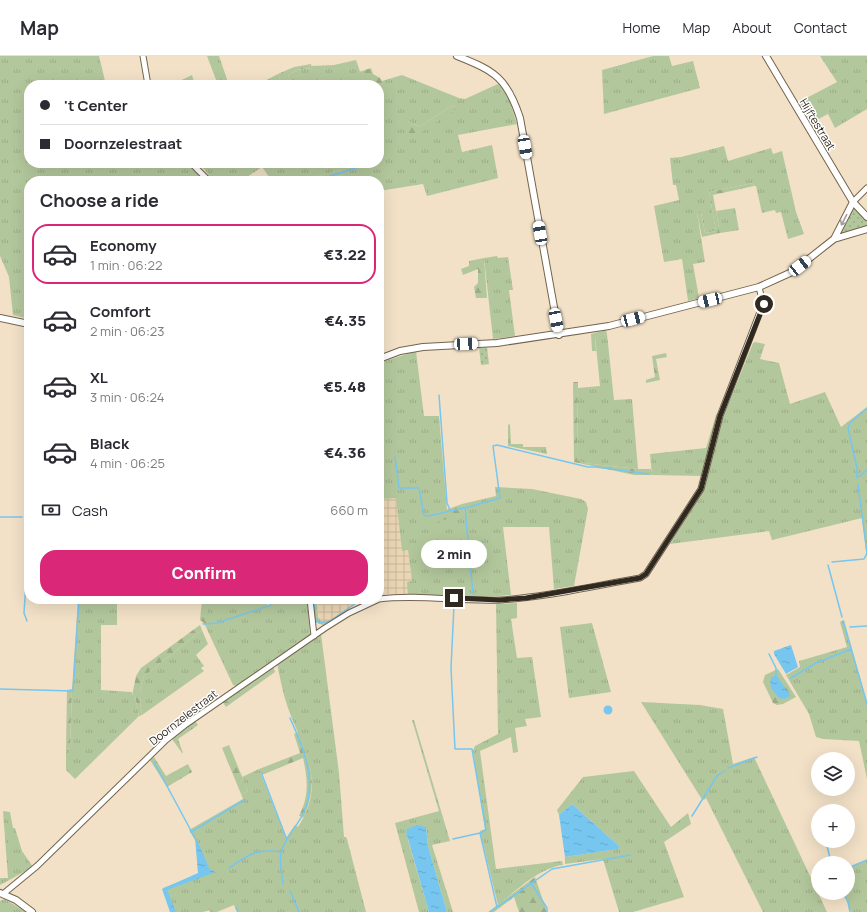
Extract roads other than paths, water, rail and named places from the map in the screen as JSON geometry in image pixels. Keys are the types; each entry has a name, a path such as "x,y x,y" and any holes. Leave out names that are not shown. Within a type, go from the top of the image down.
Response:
{"street":[{"path":"143,56 147,80"},
{"path":"457,56 485,67 497,75 509,90 514,100 520,118 559,335"},
{"name":"Hijftestraat","path":"766,56 853,202 867,217"},
{"path":"195,168 204,176"},
{"path":"834,239 853,202 867,188"},
{"path":"384,357 400,351 423,346 497,343 559,335 609,326 759,288 792,272 834,239 867,229"},
{"name":"Doornzelestraat","path":"384,599 425,597 499,600 526,598 640,578 646,574 701,489 720,416 764,304 759,288"},
{"path":"0,318 24,323"},
{"path":"310,604 314,636"},
{"name":"Doornzelestraat","path":"1,893 38,866 166,740 211,706 325,628 349,613 368,604"},
{"path":"312,623 325,628"},
{"path":"1,893 16,900 32,912"}],"water":[{"path":"791,645 798,667 786,674 774,654 774,651"},
{"path":"776,675 789,693 790,696 785,699 779,698 771,688 770,681 772,677"},
{"path":"606,706 610,706 612,710 610,714 606,714 604,712 604,708"},
{"path":"572,804 619,846 618,849 565,857 559,815"},
{"path":"417,825 426,827 428,846 447,912 429,912 406,832 407,829"},
{"path":"195,838 210,870 216,872 167,890 176,912 170,912 162,889 198,873"}],"waterway":[{"path":"331,176 355,168"},
{"path":"439,395 447,503 450,510"},
{"path":"857,478 857,468 848,428 850,423 867,408"},
{"path":"473,594 465,508 500,498 493,446 497,445 588,467 649,474"},
{"path":"395,457 399,488 419,488 424,515 428,516 464,508"},
{"path":"857,478 867,470"},
{"path":"832,562 864,559 867,553 858,484"},
{"path":"0,517 22,517"},
{"path":"828,565 842,617"},
{"path":"25,604 24,613 27,621"},
{"path":"0,689 73,691 79,604"},
{"path":"314,604 315,618 319,623 330,621 355,604"},
{"path":"203,624 217,623 271,605"},
{"path":"454,605 451,668 455,749 472,749 486,830 480,833"},
{"path":"843,621 867,704"},
{"path":"850,627 867,626"},
{"path":"791,678 816,663 851,649"},
{"path":"769,654 776,668 776,675"},
{"path":"283,884 280,865 281,853 285,842 304,812 310,788 304,752 290,718"},
{"path":"728,768 757,757"},
{"path":"154,762 195,838"},
{"path":"692,816 717,776 724,771"},
{"path":"261,772 287,840"},
{"path":"191,832 244,800"},
{"path":"453,839 480,833 497,907"},
{"path":"828,848 829,856"},
{"path":"229,868 247,856 259,852 281,852"},
{"path":"490,912 552,869 630,855"},
{"path":"855,865 867,860"},
{"path":"531,883 547,908 547,912"},
{"path":"290,891 299,912"},
{"path":"847,900 850,912"},
{"path":"236,908 238,912"}]}
